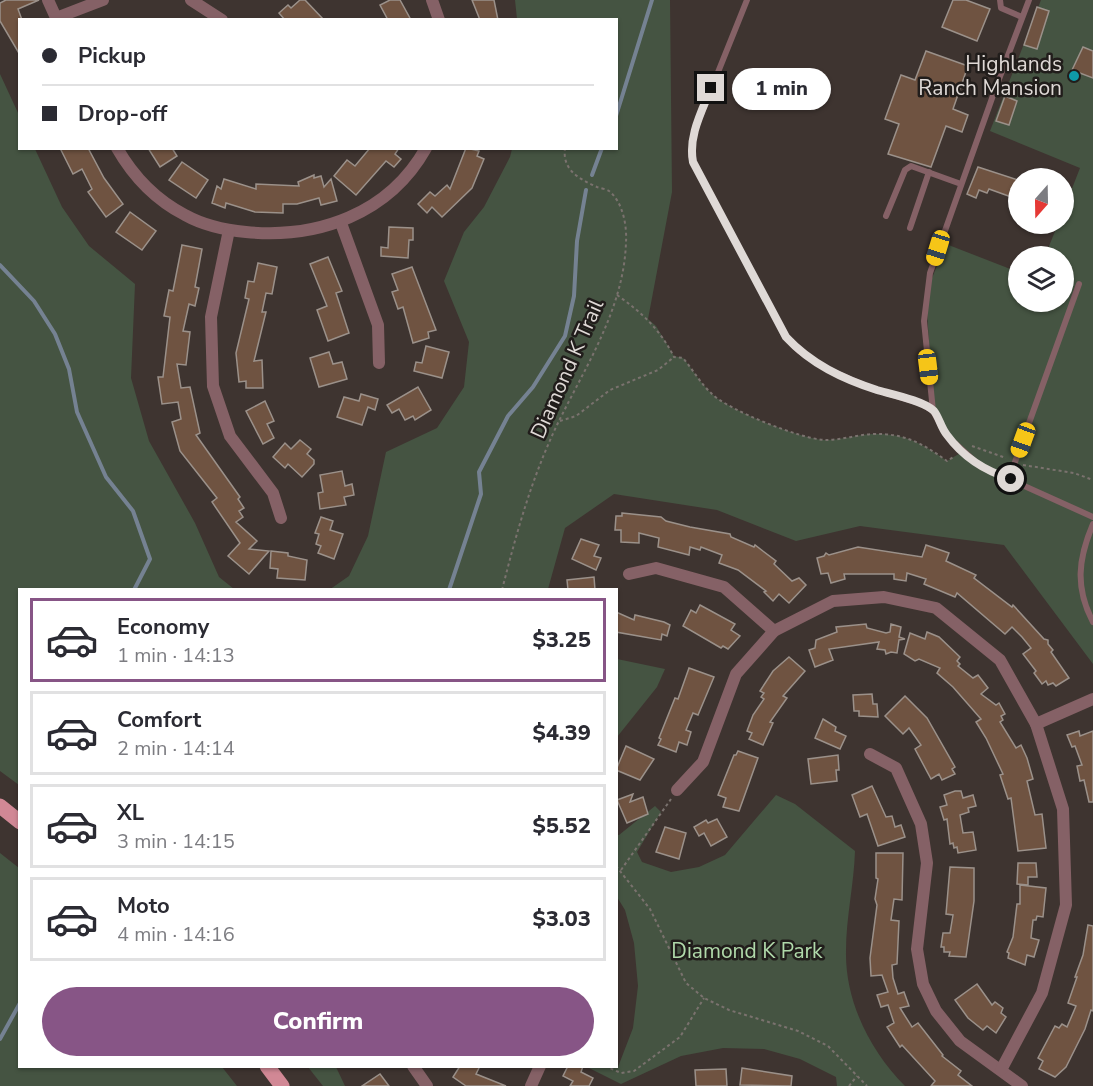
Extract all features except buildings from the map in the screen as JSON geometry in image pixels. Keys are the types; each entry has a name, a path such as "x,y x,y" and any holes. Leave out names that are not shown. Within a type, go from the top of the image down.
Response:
{"main road":[{"path":"0,806 18,820"},
{"path":"268,1068 282,1086"}],"street":[{"path":"48,0 56,18"},
{"path":"58,18 103,0"},
{"path":"191,0 219,18"},
{"path":"432,0 438,18"},
{"path":"118,150 126,165 148,189 172,207 201,222 229,230 282,233 319,229 341,222 371,207 398,187 425,150"},
{"path":"341,222 378,325 379,363"},
{"path":"229,230 211,317 213,386 230,436 273,493 281,518"},
{"path":"630,574 656,568 724,587 774,631"},
{"path":"677,790 703,762 736,674 774,631 833,601 884,597 936,608 1000,660 1036,724 1063,809 1066,905 1042,993 1001,1070"},
{"path":"1036,724 1093,699"},
{"path":"870,754 896,768 921,825 927,863 917,949 923,984 936,1011 960,1041 1022,1086"},
{"path":"414,1068 427,1086"},
{"path":"531,1086 539,1068"}],"lane":[{"path":"747,0 694,132 691,154 693,162 781,327 799,351 848,379 920,403 933,411"},
{"path":"1000,0 1001,8 1022,17"},
{"path":"1029,0 930,273 925,303 926,344 933,411 947,436 961,451 992,473 1011,479 1093,517"},
{"path":"886,216 905,170 911,166 961,184"},
{"path":"910,228 929,172"},
{"path":"1011,479 1015,462 1079,284"},
{"path":"1093,524 1085,542 1080,575 1082,602 1093,622"}],"path":[{"name":"Diamond K Trail","path":"503,588 526,498 559,421 601,339 616,295 626,242 624,214 610,192 589,183 569,170 564,157 565,150"},
{"path":"616,295 636,308 656,326 674,357"},
{"path":"559,421 576,416 610,390 658,370 674,357 683,358 712,395 735,410 809,438 826,440 873,434 907,437 927,446 947,461 970,446 1025,466 1074,473 1093,480"},
{"path":"621,870 677,790"},
{"path":"618,868 650,909 686,983 704,998 729,1010 798,1031 828,1046 867,1086"},
{"path":"609,1068 621,1074 634,1071 680,1037 704,998"},
{"path":"849,1086 857,1076"}],"green space":[{"path":"515,0 670,0 672,192 648,319 656,326 674,356 683,358 704,386 721,401 766,423 815,439 826,440 872,434 894,435 921,444 947,461 962,452 947,436 933,411 927,310 930,283 946,244 1008,268 1008,312 1074,312 1074,246 1049,246 1054,234 1074,234 1074,183 1080,168 990,131 1041,0 1093,0 1093,664 1004,545 860,526 796,541 717,510 614,494 565,528 548,588 332,588 349,576 368,536 386,452 437,428 464,387 469,342 444,281 464,232 484,207 512,150 618,150 618,18 517,18"},
{"path":"0,74 18,113 18,150 35,150 62,207 89,246 135,284 131,378 149,441 195,523 219,577 233,588 18,588 18,784 0,771"},
{"path":"618,659 665,669 657,687 618,736"},
{"name":"Diamond K Park","path":"776,795 795,804 855,851 846,939 850,988 862,1024 871,1041 892,1072 905,1086 837,1086 836,1077 800,1059 764,1049 723,1048 681,1056 621,1084 589,1068 618,1068 633,1028 638,986 634,943 625,910 618,899 618,835 655,806 661,812 637,852 642,862 671,872 699,867 725,855"},
{"path":"0,853 18,867 18,1068 223,1068 237,1086 0,1086"},
{"path":"309,1068 336,1068 345,1086 323,1086"}],"waterway":[{"path":"618,110 652,0"},
{"path":"592,175 601,150"},
{"path":"450,588 481,494 479,472 508,416 533,387 565,336 574,296 577,241 586,190"},
{"path":"0,265 34,301 55,334 69,369 77,412 106,477 133,511 150,559 135,588"},
{"path":"0,1039 18,1007"}],"place":[{"name":"Highlands Ranch Mansion","path":"1074,76"}],"route":[{"path":"711,88 694,132 691,154 693,162 786,337 799,351 829,370 873,389 920,403 933,411 947,436 961,451 992,473 1011,479"}]}
